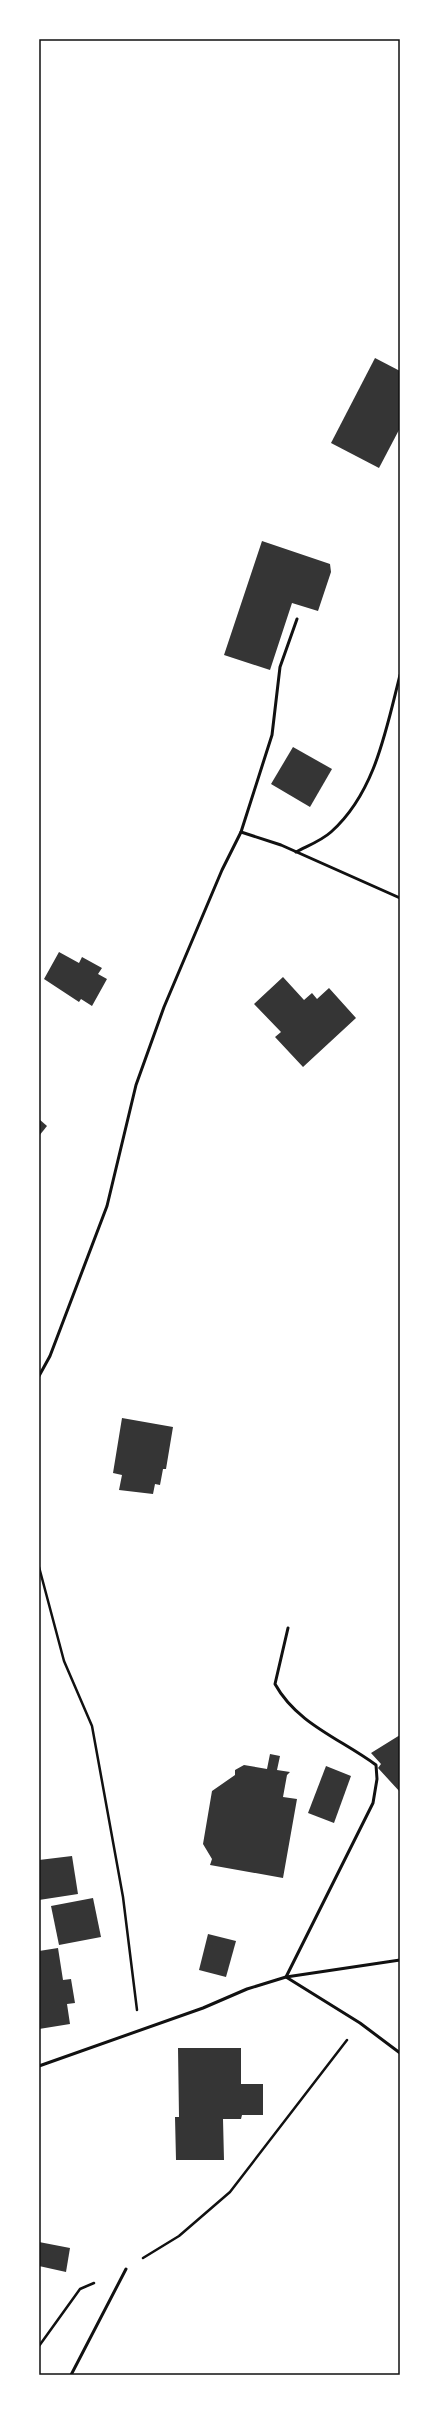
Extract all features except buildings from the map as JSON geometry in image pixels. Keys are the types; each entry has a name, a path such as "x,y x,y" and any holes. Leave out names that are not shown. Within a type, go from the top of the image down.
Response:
{"lane":[{"path":"39,1376 50,1356 107,1206 136,1085 164,1007 222,870 241,832 272,735 280,667 297,619"},
{"path":"296,852 329,834 343,820 356,802 372,771 385,735 400,674"},
{"path":"241,832 296,852 400,898"},
{"path":"286,1977 373,1803 377,1779 376,1765 302,1718 284,1700 275,1684 288,1628"},
{"path":"39,2066 286,1977 400,1960"},
{"path":"286,1977 360,2023 400,2053"},
{"path":"71,2375 126,2269"}],"path":[{"path":"39,1567 64,1661 92,1726 123,1897 139,2029"},
{"path":"39,2346 80,2289 126,2269 179,2236 230,2192 360,2023"}]}
